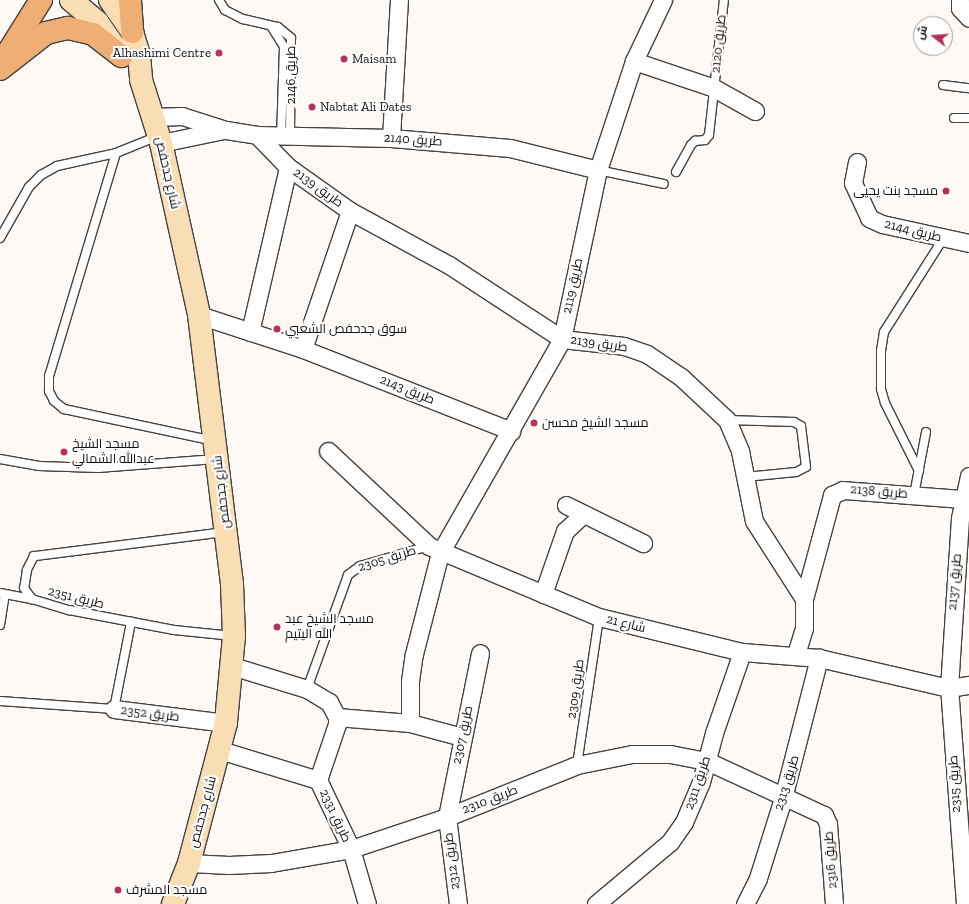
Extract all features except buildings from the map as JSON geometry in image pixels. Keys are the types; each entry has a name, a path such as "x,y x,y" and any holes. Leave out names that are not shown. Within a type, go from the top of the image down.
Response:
{"main road":[{"path":"0,65 41,0"},
{"path":"130,0 132,32"},
{"path":"0,69 46,33 68,28 93,34 121,56"}],"street":[{"name":"شارع جدحفص","path":"71,0 98,23 121,56 141,80"},
{"name":"شارع جدحفص","path":"110,0 132,32 139,55 141,80 157,132 199,315 227,531 234,636 226,723 189,863 173,904"},
{"path":"391,138 399,0"},
{"name":"طريق 2119","path":"434,550 510,431 562,339 598,170 634,61 663,0"},
{"path":"960,0 960,8 969,18"},
{"name":"طريق 2120","path":"634,61 714,88 755,111"},
{"name":"طريق 2140","path":"157,132 182,116 226,130 257,135 391,138 510,148 598,170"},
{"name":"طريق 2140","path":"157,132 226,130"},
{"path":"250,332 288,167 257,135"},
{"name":"طريق 2144","path":"857,162 853,183 869,218 943,239 969,244"},
{"name":"طريق 2139","path":"288,167 350,211 449,265 562,339 624,346 647,354 681,378 727,420 740,452 754,521 804,599"},
{"path":"303,349 350,211"},
{"name":"طريق 2143","path":"199,315 303,349 510,431"},
{"name":"شارع 21","path":"328,451 434,550 599,617 742,652 796,655 819,658 949,688 969,685"},
{"name":"طريق 2137","path":"949,688 964,518 964,499 969,476"},
{"name":"طريق 2138","path":"804,599 832,495 843,490 964,499"},
{"path":"566,506 643,543"},
{"path":"543,594 565,532 583,514"},
{"path":"410,723 410,681 434,550"},
{"path":"796,655 804,628 804,599"},
{"name":"طريق 2311","path":"596,904 670,842 693,803 742,652"},
{"name":"طريق 2307","path":"447,817 480,653"},
{"name":"طريق 2313","path":"745,904 758,878 783,798 819,658"},
{"path":"232,666 307,689 329,702 337,717 335,731 318,780"},
{"name":"طريق 2315","path":"949,688 962,795 966,903"},
{"name":"طريق 2352","path":"114,710 226,723"},
{"path":"337,717 410,723 462,737"},
{"name":"طريق 2331","path":"220,750 318,780 351,849 367,904"},
{"name":"طريق 2310","path":"189,863 230,866 271,863 351,849 447,817 577,765 632,754 670,754 706,761 783,798"},
{"name":"طريق 2316","path":"783,798 824,815 828,820 834,904"},
{"name":"طريق 2312","path":"447,817 458,904"}],"lane":[{"name":"طريق 2146","path":"219,0 226,10 243,19 271,26 284,47 285,136"},
{"name":"طريق 2120","path":"676,172 691,145 695,141 705,140 709,135 724,0"},
{"path":"943,85 969,88"},
{"path":"954,118 969,118"},
{"path":"0,238 29,187 41,175 57,166 116,153 157,132"},
{"path":"116,153 49,376 49,391 54,402 64,410 217,450"},
{"path":"598,170 664,184"},
{"path":"919,471 885,403 881,389 881,351 884,332 943,239"},
{"path":"727,420 794,422 801,426 806,467 796,472 745,477"},
{"path":"914,495 926,432"},
{"path":"0,459 39,466 98,468 217,450"},
{"name":"طريق 2351","path":"227,531 34,556 27,570 24,588 32,599 68,610 131,622 234,636"},
{"name":"طريق 2305","path":"307,689 348,575 360,566 434,550"},
{"path":"0,625 2,593 32,599"},
{"name":"طريق 2309","path":"577,765 599,617"},
{"name":"طريق 2352","path":"114,710 131,622"},
{"path":"0,701 114,710"}],"place":[{"name":"Alhashimi Centre","path":"219,53"},
{"name":"Maisam","path":"344,59"},
{"name":"Nabtat Ali Dates","path":"312,107"},
{"name":"مسجد بنت يحيى","path":"946,191"},
{"name":"سوق جدحفص الشعبي","path":"277,329"},
{"name":"مسجد الشيخ محسن","path":"534,423"},
{"name":"مسجد الشيخ عبدالله الشمالي","path":"64,452"},
{"name":"مسجد الشيخ عبد الله اليتيم","path":"277,627"},
{"name":"مسجد المشرف","path":"118,890"}]}
